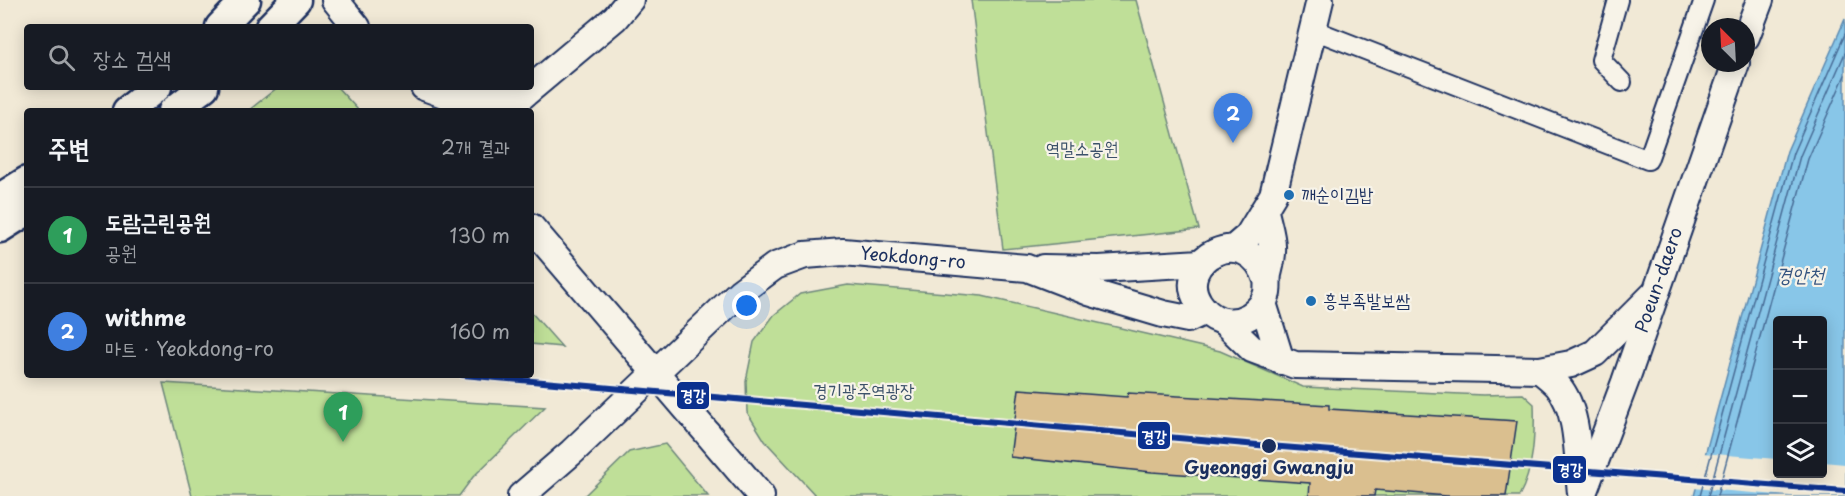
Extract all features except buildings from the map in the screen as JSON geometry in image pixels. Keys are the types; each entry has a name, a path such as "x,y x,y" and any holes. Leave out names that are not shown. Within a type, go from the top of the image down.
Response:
{"main road":[{"path":"222,24 246,0"},
{"path":"273,24 297,0"},
{"path":"131,108 153,90"},
{"path":"176,108 200,90"},
{"path":"0,198 24,183"},
{"path":"0,228 24,213"}],"street":[{"path":"335,0 355,24"},
{"path":"510,108 526,100 615,18 630,0"},
{"path":"1234,248 1248,236 1273,195 1320,0"},
{"path":"1618,0 1601,60 1622,82"},
{"path":"1314,30 1648,160 1704,0"},
{"path":"1753,18 1760,0"},
{"name":"Poeun-daero","path":"1582,496 1625,382 1653,295 1733,72"},
{"path":"410,90 425,108"},
{"path":"432,90 463,101 526,100"},
{"path":"1265,211 1273,248 1265,291"},
{"path":"534,231 654,374 761,496"},
{"path":"1281,361 1256,258 1234,248 1222,249 1201,263 1195,275 1194,288 1197,300 1252,349 1281,361 1312,368 1540,370 1571,364 1595,354 1653,295"},
{"name":"Yeokdong-ro","path":"521,496 740,292 775,267 805,255 843,252 1027,268 1089,292 1163,315 1188,319 1214,316 1246,318 1265,291"},
{"path":"1027,268 1099,269 1201,263"},
{"path":"1540,370 1558,387 1567,402 1573,423 1582,496"}],"green space":[{"name":"역말소공원","path":"971,0 1136,0 1199,229 1003,249"},
{"path":"274,90 340,90 356,108 252,108"},
{"name":"경기광주역광장","path":"848,285 982,296 1220,351 1303,387 1483,395 1523,394 1534,404 1534,440 1528,475 1519,496 816,496 765,441 747,412 746,381 754,342 774,315 800,294"},
{"path":"534,315 562,347 534,344"},
{"path":"163,383 545,407 473,477 459,496 192,496"},
{"path":"665,444 708,496 584,496 629,452"}],"water":[{"name":"경안천","path":"1845,19 1845,496 1694,496 1787,151"}],"pier":[{"path":"1702,453 1773,459 1773,478 1827,478 1827,462 1845,464 1845,496 1790,496 1693,488"}],"transit line":[{"name":"경강","path":"497,378 1269,446 1845,491"}],"place":[{"name":"withme","path":"1233,143"},
{"name":"깨순이김밥","path":"1289,195"},
{"name":"흥부족발보쌈","path":"1311,301"},
{"name":"도람근린공원","path":"343,442"},
{"name":"Gyeonggi Gwangju","path":"1269,446"}]}
